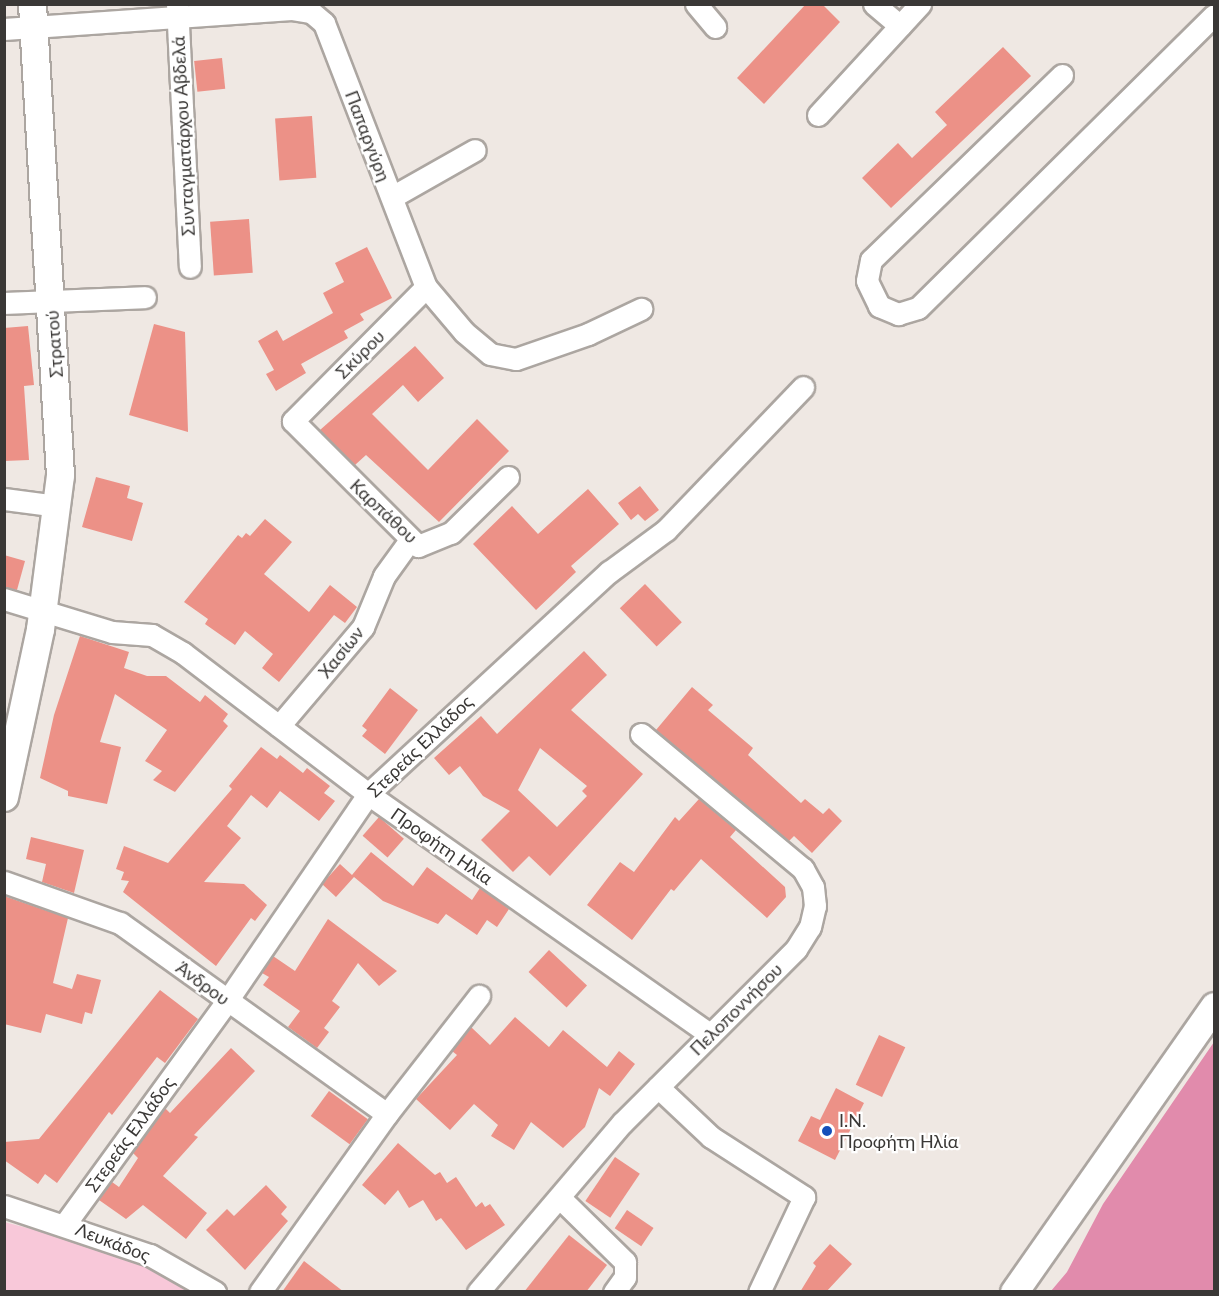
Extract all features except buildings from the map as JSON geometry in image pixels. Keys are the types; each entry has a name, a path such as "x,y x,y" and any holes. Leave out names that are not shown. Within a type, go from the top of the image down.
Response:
{"street":[{"path":"696,4 715,27"},
{"path":"874,4 900,26"},
{"path":"818,115 920,4"},
{"name":"Παπαργύρη","path":"4,28 33,16 291,9 318,16 426,287 450,319 484,350 507,358 524,357 579,338 641,309"},
{"name":"Συνταγματάρχου Αβδελά","path":"177,11 190,267"},
{"path":"1062,75 871,260 867,281 879,306 898,314 918,308 1215,15"},
{"name":"Στρατού","path":"4,797 10,749 30,682 58,506 60,440 33,16"},
{"path":"392,197 475,150"},
{"name":"Σκύρου","path":"293,421 426,287"},
{"path":"4,303 145,297"},
{"name":"Στερεάς Ελλάδος","path":"65,1224 227,1001 368,794 609,572 666,530 803,387"},
{"name":"Καρπάθου","path":"293,421 410,540 422,546 451,532 508,477"},
{"path":"4,500 58,506"},
{"name":"Χασίων","path":"279,726 363,627 384,576 410,540"},
{"name":"Προφήτη Ηλία","path":"4,599 43,609 112,632 152,635 183,653 368,794 710,1034"},
{"name":"Πελοποννήσου","path":"478,1292 561,1199 608,1140 796,949 810,927 815,906 813,887 803,869 640,734"},
{"name":"Άνδρου","path":"4,882 120,923 387,1114"},
{"path":"260,1292 387,1114 479,996"},
{"path":"1014,1292 1215,1006"},
{"path":"658,1087 711,1137 804,1197 759,1292"},
{"path":"561,1199 625,1262 625,1276 614,1292"},
{"name":"Λευκάδος","path":"4,1206 65,1224 150,1256 215,1292"}],"shaded area":[{"path":"1214,1042 1214,1291 1051,1291 1067,1272 1103,1204"},
{"path":"4,1222 106,1248 199,1291 5,1291"}],"place":[{"name":"Ι.Ν. Προφήτη Ηλία","path":"827,1131"}]}
